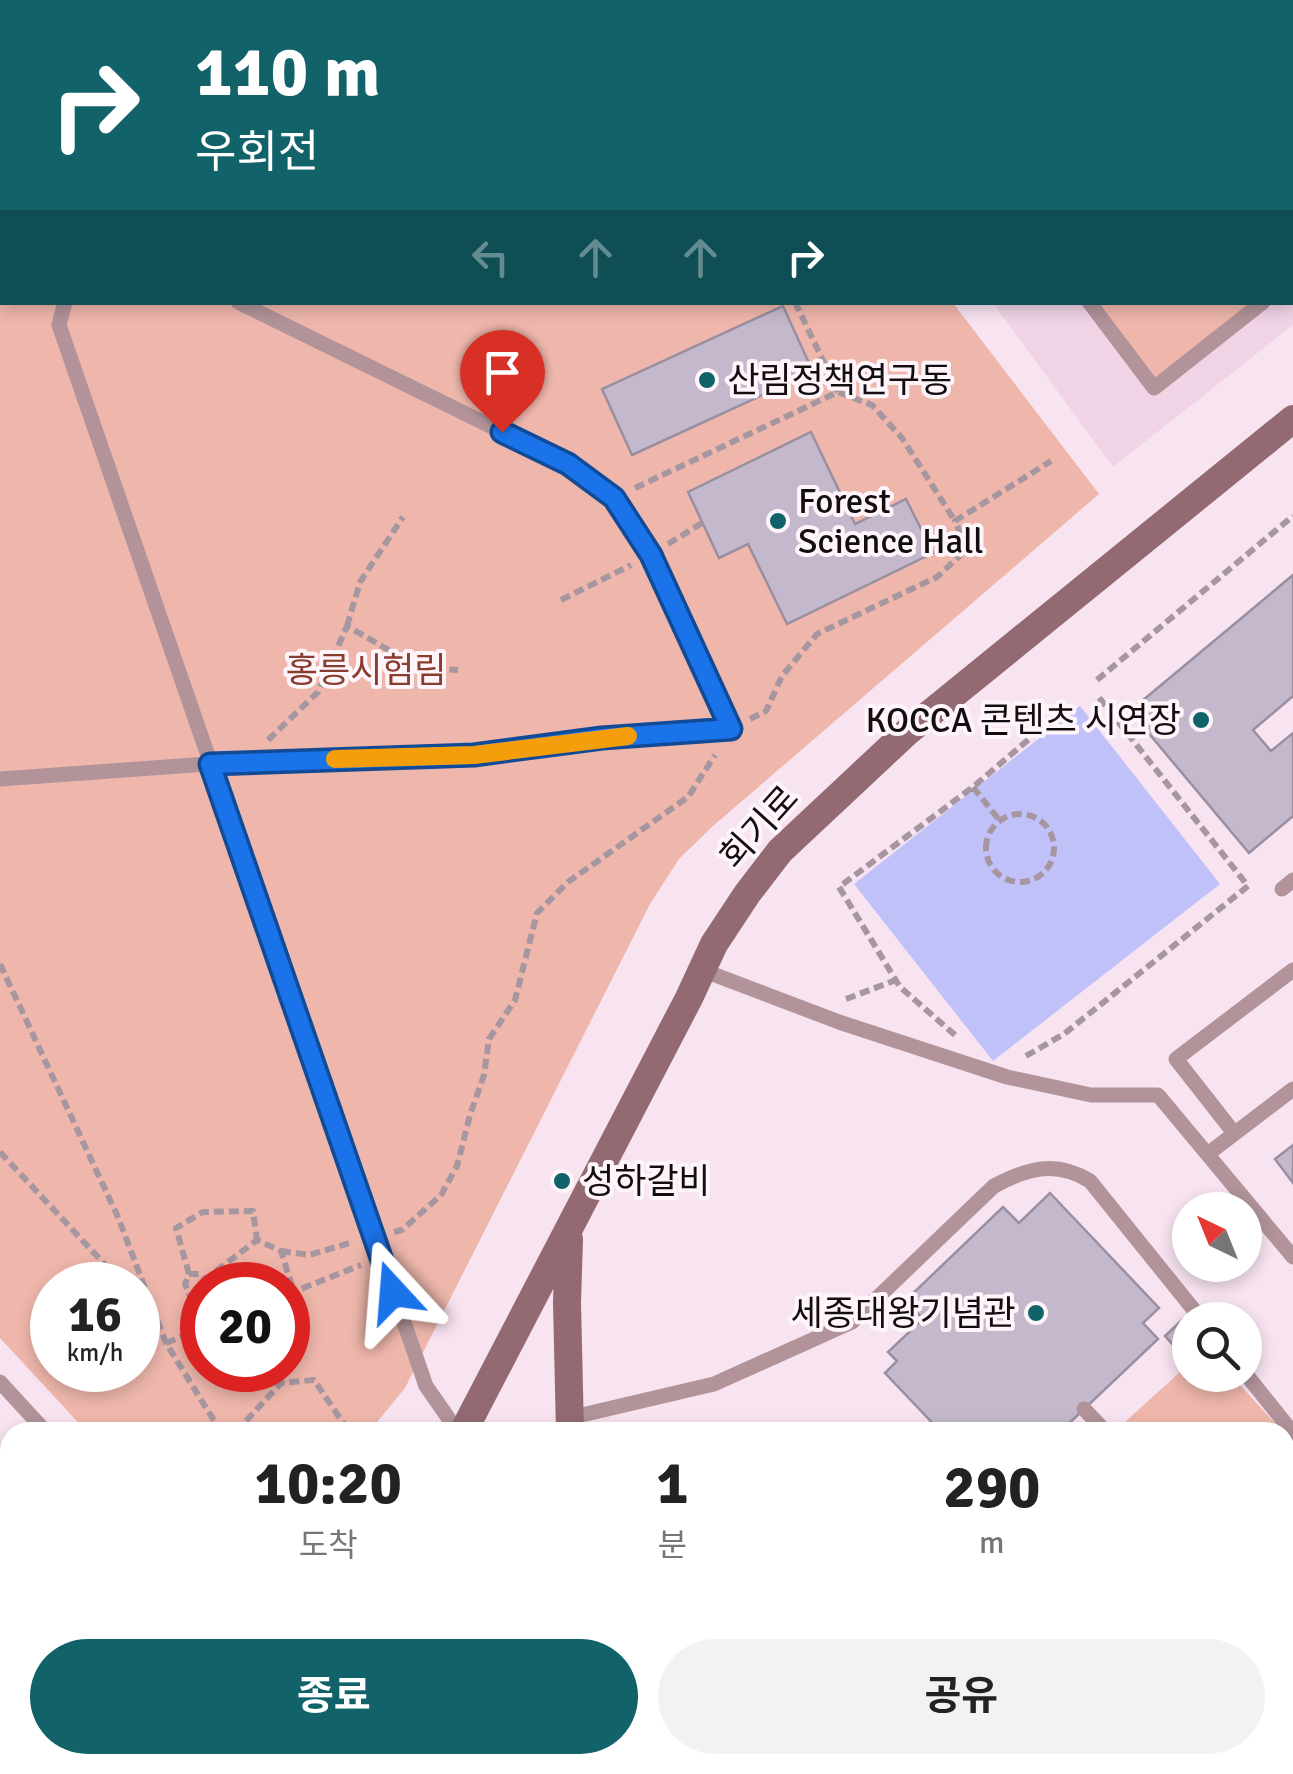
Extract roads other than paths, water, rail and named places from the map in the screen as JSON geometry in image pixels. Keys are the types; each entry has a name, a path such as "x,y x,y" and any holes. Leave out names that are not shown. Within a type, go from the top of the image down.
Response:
{"main road":[{"name":"회기로","path":"465,1422 569,1231 714,944 780,851 906,733 1289,430"},
{"path":"569,1231 570,1422"}],"lane":[{"path":"64,305 59,326 381,1257 426,1386 453,1422"},
{"path":"0,779 246,762 474,755 602,738 731,729 651,555 614,498 568,464 244,305"},
{"path":"1091,305 1154,388 1259,305"},
{"path":"702,970 812,1012 1007,1077 1091,1095 1158,1095 1293,1256"},
{"path":"1234,1134 1176,1060 1293,970"},
{"path":"1209,1153 1293,1088"},
{"path":"581,1422 714,1384 852,1322 994,1186 1044,1168 1072,1170 1090,1182 1187,1302"},
{"path":"0,1382 37,1422"},
{"path":"1260,1392 1284,1422"},
{"path":"1084,1410 1096,1422"}],"water":[{"path":"1080,706 1220,884 993,1061 854,884"}],"place":[{"name":"산림정책연구동","path":"707,380"},
{"name":"Forest Science Hall","path":"778,521"},
{"name":"KOCCA 콘텐츠 시연장","path":"1201,720"},
{"name":"성하갈비","path":"562,1181"},
{"name":"세종대왕기념관","path":"1036,1313"}],"park label":[{"name":"홍릉시험림","path":"366,670"}]}
